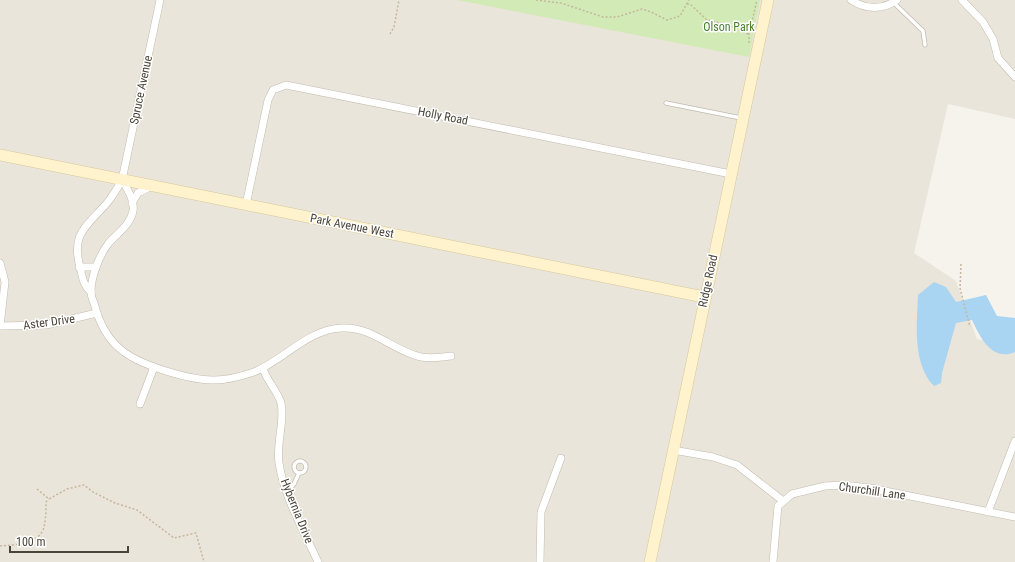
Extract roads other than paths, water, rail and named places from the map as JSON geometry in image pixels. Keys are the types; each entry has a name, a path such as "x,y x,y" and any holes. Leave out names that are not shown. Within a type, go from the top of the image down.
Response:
{"street":[{"name":"Spruce Avenue","path":"122,180 160,0"},
{"name":"Ridge Road","path":"650,562 704,297 768,0"},
{"path":"851,0 860,6 869,8 888,6 895,1"},
{"path":"962,0 983,22 992,39 998,58 1015,77"},
{"name":"Holly Road","path":"246,205 268,100 273,90 281,85 731,174"},
{"name":"Park Avenue West","path":"0,155 704,297"},
{"path":"91,292 85,287 79,267 76,252 79,235 106,204 122,180 131,196 133,210 127,224 108,244 96,267 91,292 97,314 108,336 119,348 139,361 154,367 195,378 215,380 234,378 263,368 326,330 343,328 363,330 403,351 420,357 451,356"},
{"path":"132,203 138,193 152,186"},
{"path":"0,263 5,282 0,326"},
{"path":"79,267 96,267"},
{"name":"Aster Drive","path":"0,326 46,325 97,314"},
{"path":"140,404 154,367"},
{"name":"Hybernia Drive","path":"263,368 280,401 282,409 278,447 281,473 287,492 318,562"},
{"path":"988,512 1015,441"},
{"path":"673,450 713,457 737,465 783,501 778,506 773,562"},
{"path":"540,562 541,512 561,458"},
{"name":"Churchill Lane","path":"783,501 792,494 825,486 843,485 870,488 1015,517"}],"lane":[{"path":"895,1 923,31 925,44"},
{"path":"666,103 742,118"},
{"path":"287,492 294,484 299,473"}],"water":[{"path":"934,282 946,287 956,302 986,295 997,316 1015,318 1015,352 1000,354 993,351 983,340 972,320 956,323 942,373 941,383 934,386 927,377 922,366 917,343 917,330 918,295"}],"park label":[{"name":"Olson Park","path":"729,27"}]}
